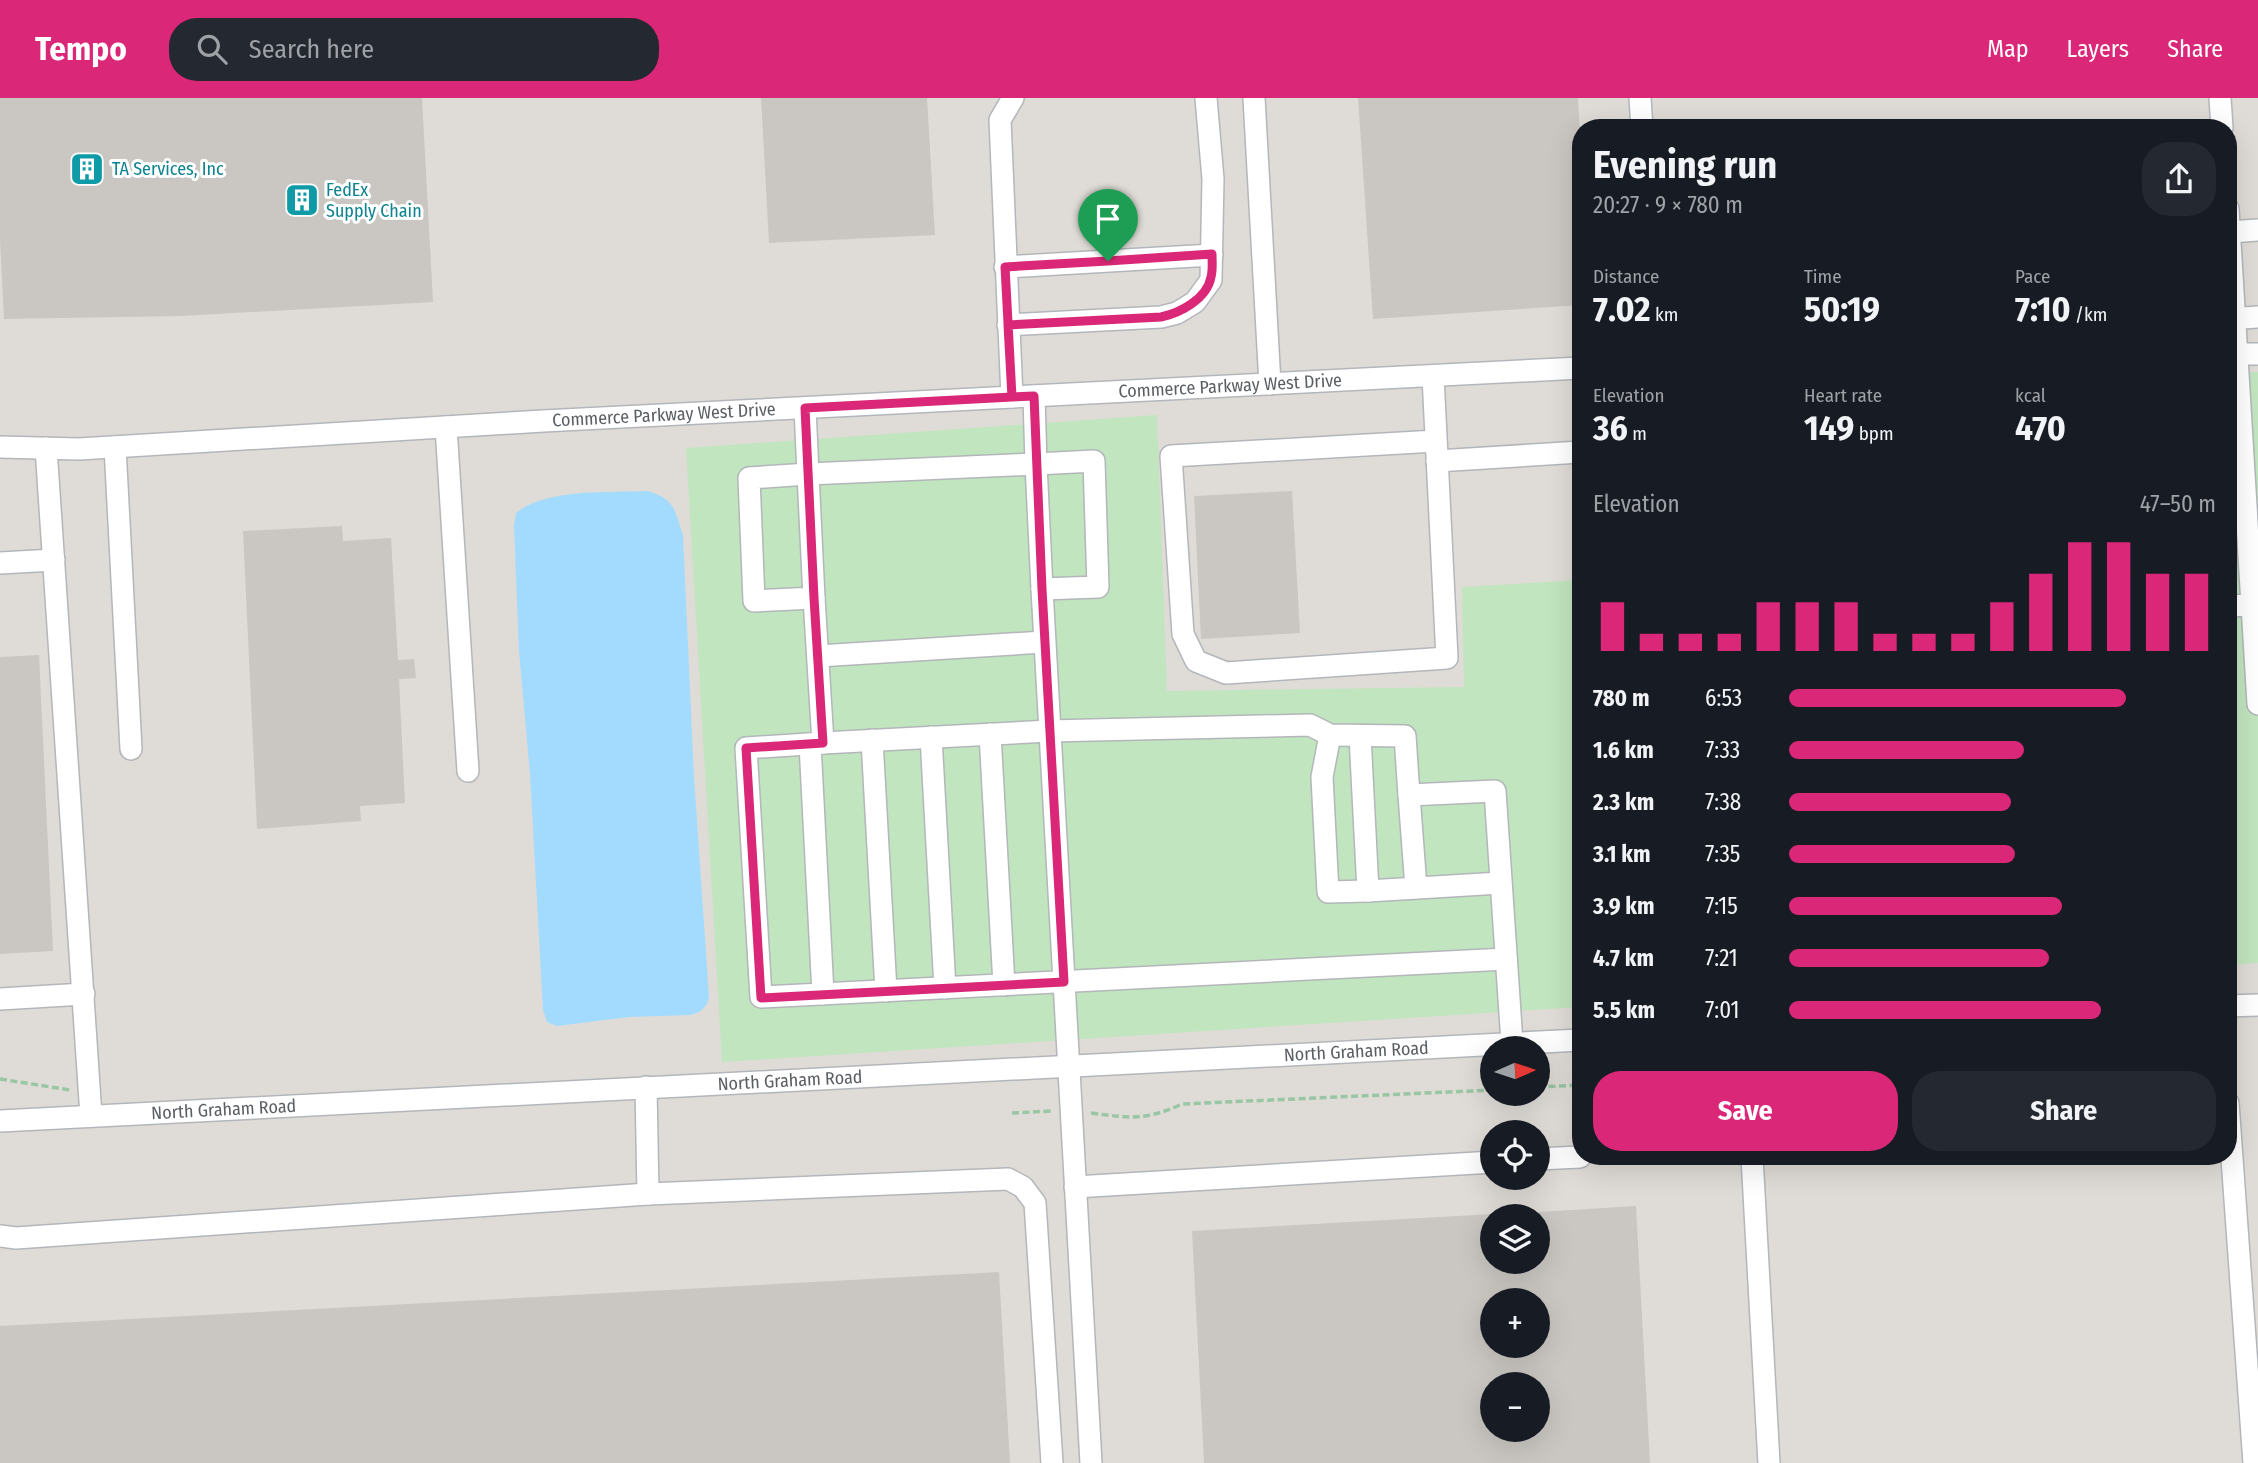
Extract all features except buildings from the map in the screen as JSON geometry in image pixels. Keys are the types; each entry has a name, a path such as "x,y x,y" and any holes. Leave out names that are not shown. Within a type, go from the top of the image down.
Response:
{"street":[{"path":"1012,397 1000,120 1013,98"},
{"path":"1008,325 1161,317 1177,313 1195,302 1211,280 1213,179 1206,98"},
{"path":"1254,98 1270,384"},
{"path":"1640,98 1641,119"},
{"path":"2220,98 2221,119"},
{"path":"2237,231 2258,230"},
{"path":"1005,267 1212,254"},
{"path":"2237,319 2258,317"},
{"path":"2241,354 2251,605 2258,704"},
{"name":"Commerce Parkway West Drive","path":"0,447 115,447 446,427 1572,368"},
{"path":"1433,376 1436,451 1447,658 1226,673 1196,661 1183,634 1171,456 1436,451 1572,452"},
{"path":"1034,396 1044,642 1091,1463"},
{"path":"805,408 818,656 817,743 823,994"},
{"path":"446,427 468,771"},
{"path":"115,447 131,749"},
{"path":"46,448 91,1116"},
{"path":"814,598 754,601 749,478 1094,461 1098,587 1042,589"},
{"path":"0,563 54,560"},
{"path":"2237,606 2251,605"},
{"path":"818,656 1044,642"},
{"path":"1416,888 1405,736 1330,735 1310,725 1049,731 746,748 761,998 1506,959"},
{"path":"990,734 1004,985"},
{"path":"1330,735 1322,777 1328,892 1500,883"},
{"path":"1360,736 1368,891"},
{"path":"931,737 945,988"},
{"path":"872,740 886,991"},
{"path":"1409,795 1495,791 1512,1036"},
{"path":"0,999 84,994"},
{"path":"2237,1005 2258,1004"},
{"name":"North Graham Road","path":"1550,1041 1572,1040"},
{"name":"North Graham Road","path":"0,1121 1480,1045"},
{"path":"646,1087 648,1195"},
{"path":"1550,1158 1572,1157"},
{"path":"1075,1187 1480,1163"},
{"path":"1752,1165 1769,1463"},
{"path":"2232,1165 2254,1463"},
{"path":"0,1236 16,1238 648,1195 1008,1179 1023,1187 1035,1203 1052,1463"}],"path":[{"path":"0,1079 90,1093"},
{"path":"1550,1087 1572,1086"},
{"path":"1012,1113 1071,1110 1134,1118 1160,1114 1182,1104 1480,1091"}],"shaded area":[{"path":"0,98 2258,98 2258,1463 0,1463"}],"green space":[{"path":"2258,372 2258,963 2237,964 2237,373"},
{"path":"1157,415 1167,691 1464,687 1462,587 1572,580 1572,1008 722,1062 686,448"}],"water":[{"path":"648,491 664,498 673,507 683,535 694,777 709,997 701,1011 691,1015 629,1017 557,1026 547,1022 543,1010 530,774 519,651 514,526 516,513 544,499 579,493"}],"place":[{"name":"TA Services, Inc","path":"87,169"},
{"name":"FedEx Supply Chain","path":"302,200"}],"route":[{"path":"1108,261 1005,267 1008,325 1012,397 805,408 823,743 746,748 761,998 1064,982 1034,396 1012,397 1008,325 1161,317 1177,313 1195,302 1211,280 1212,254 1108,261"}]}
